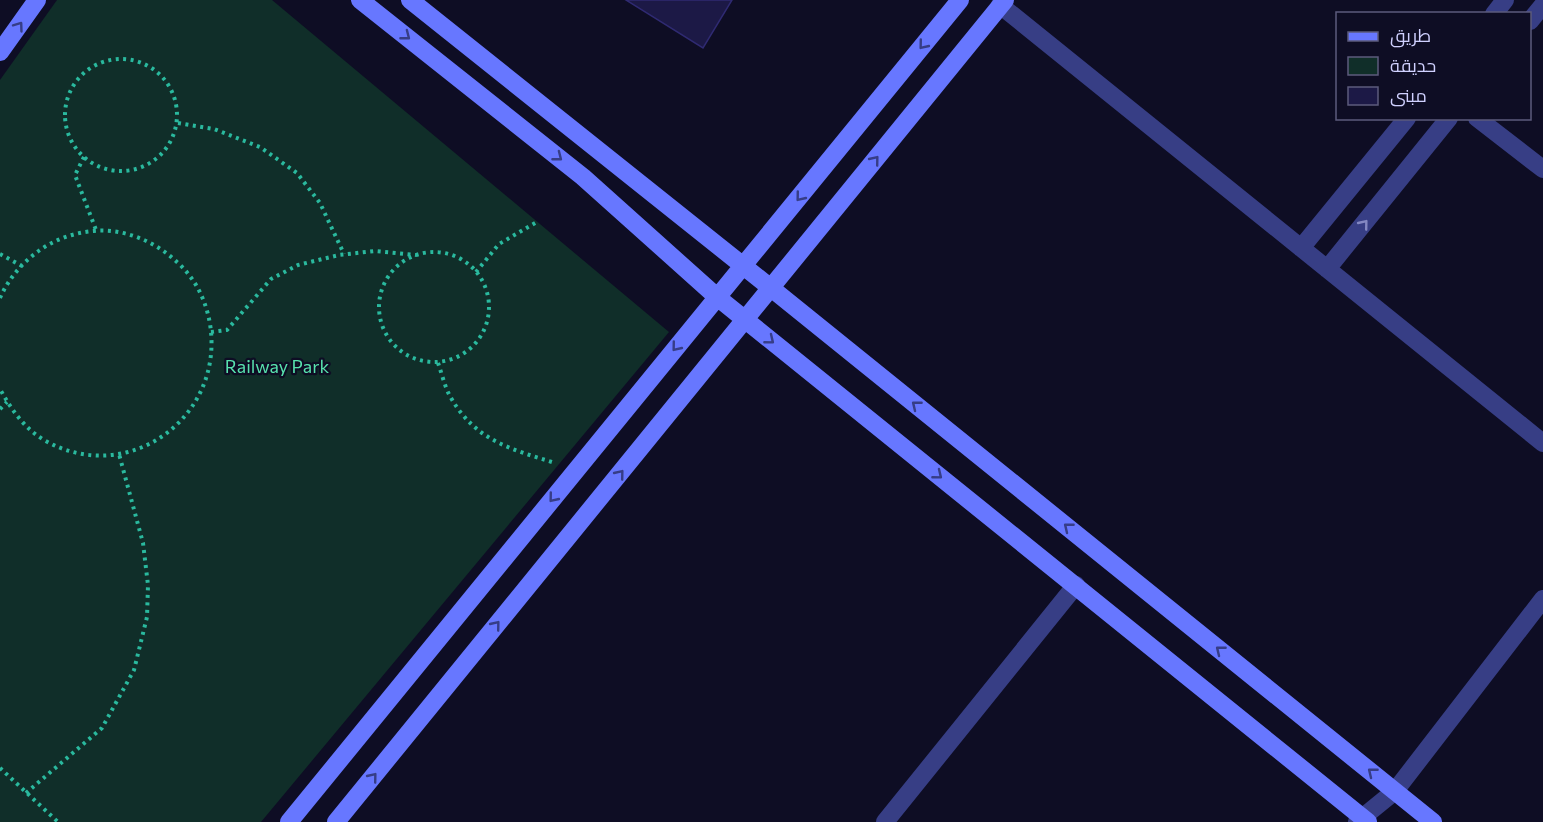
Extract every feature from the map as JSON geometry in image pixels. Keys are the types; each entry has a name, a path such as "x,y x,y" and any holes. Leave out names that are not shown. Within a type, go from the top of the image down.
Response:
{"street":[{"path":"0,52 37,0"},
{"path":"360,0 583,177 717,297 1076,585 1362,820 1395,790 1543,599"},
{"path":"410,0 744,266 1433,822"},
{"path":"289,822 960,0"},
{"path":"1496,12 1505,0"},
{"path":"336,822 1003,3 1543,443"},
{"path":"1531,20 1543,5"},
{"path":"1301,248 1405,120"},
{"path":"1327,269 1447,120"},
{"path":"1480,120 1543,170"},
{"path":"885,822 1076,585"}],"path":[{"path":"123,58 142,62 158,71 171,86 177,104 178,123 172,141 161,156 146,166 128,171 110,171 93,164 84,157 78,152 69,136 64,118 66,100 75,82 88,69 104,60 123,58"},
{"path":"178,123 214,129 260,147 297,173 320,203 344,254"},
{"path":"84,157 75,175 96,230"},
{"path":"476,272 499,244 537,222"},
{"path":"0,298 7,282 31,255 61,238 96,230 131,234 163,249 189,273 207,307 213,345 206,384 186,417 156,442 119,454 80,454 44,440 15,414 0,389"},
{"path":"212,332 227,330 271,279 298,265 344,254 375,251 416,255 439,252 456,256 476,272 489,298 489,316 483,334 471,348 456,358 438,363 420,361 404,353 390,341 382,325 379,307 382,289 391,273 404,261 416,255"},
{"path":"0,254 22,266"},
{"path":"438,363 450,397 469,423 489,439 559,464"},
{"path":"0,408 7,402"},
{"path":"26,793 102,728 134,670 147,617 148,585 143,543 119,454"},
{"path":"0,768 58,822"}],"green space":[{"name":"Railway Park","path":"57,0 272,0 669,332 261,822 0,822 0,80"}],"building":[{"path":"626,0 732,0 703,48"}]}
